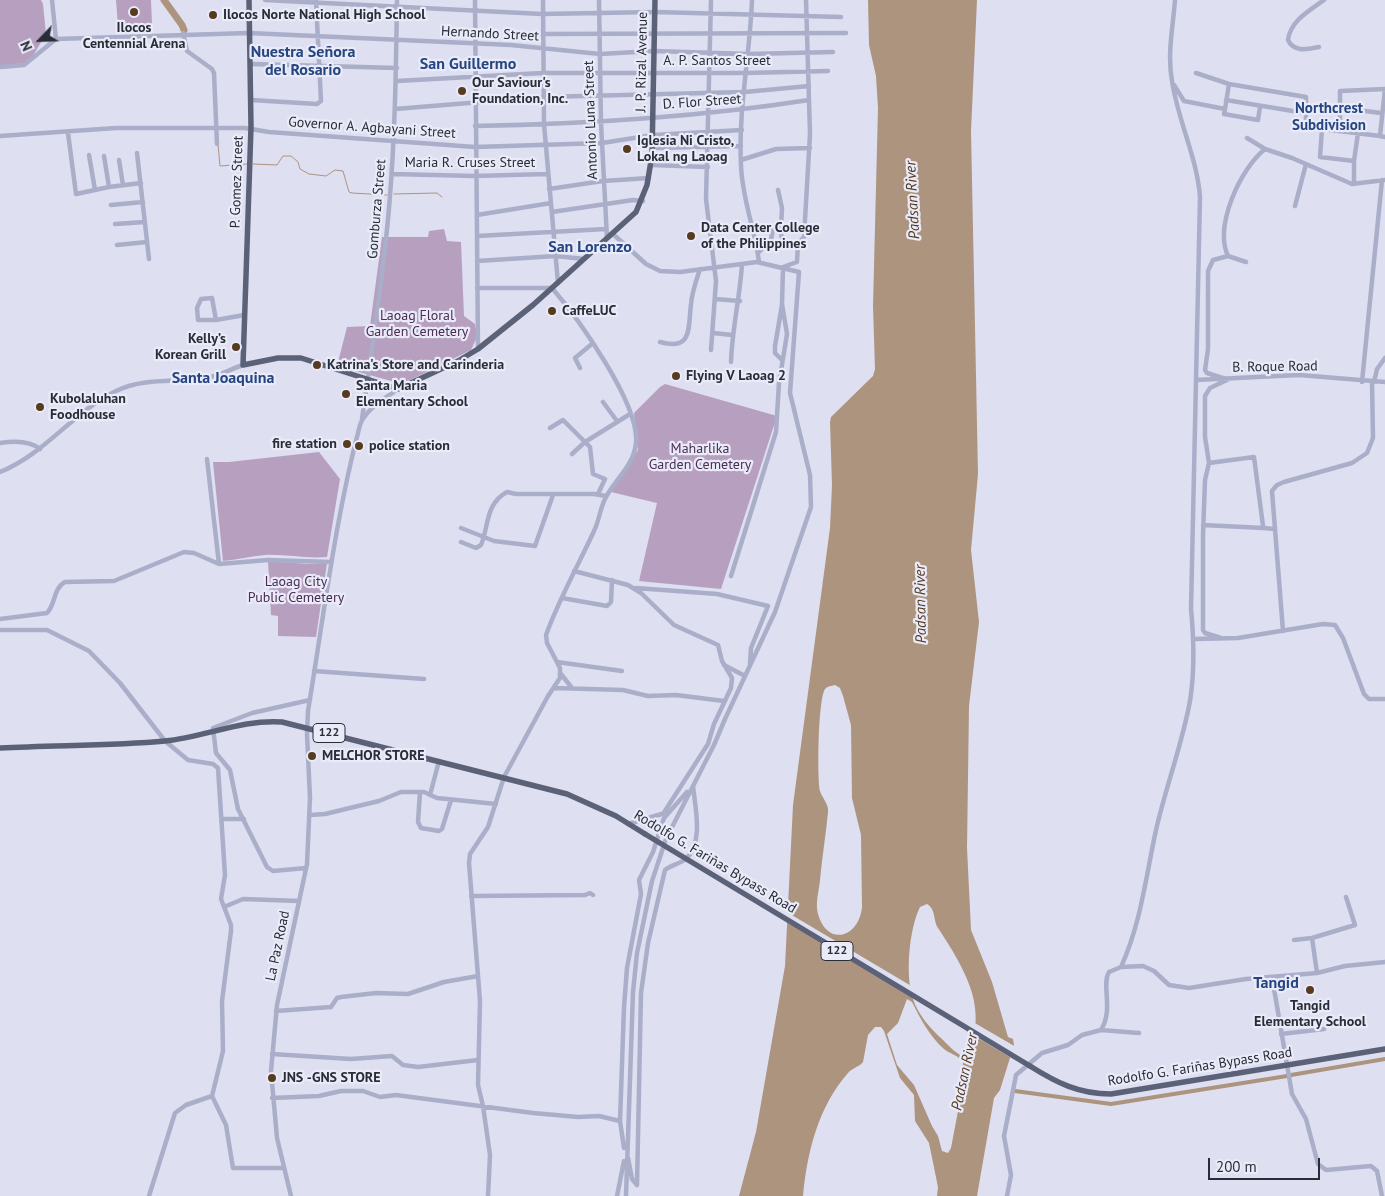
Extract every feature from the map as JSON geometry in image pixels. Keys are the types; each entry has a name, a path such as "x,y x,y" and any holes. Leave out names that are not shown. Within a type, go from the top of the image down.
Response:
{"main road":[{"name":"P. Gomez Street","path":"242,365 251,128 249,0"},
{"name":"J. P. Rizal Avenue","path":"398,389 458,361 478,349 586,259 633,216 643,200 652,164 655,0"},
{"path":"242,365 278,358 301,358 398,389"},
{"name":"Rodolfo G. Fariñas Bypass Road","path":"0,748 165,741 266,721 307,728 567,794 628,824 1030,1066 1074,1090 1094,1094 1135,1091 1385,1050"}],"street":[{"path":"0,67 24,65 56,39 52,0"},
{"path":"265,0 316,1 542,14 655,12 841,17"},
{"name":"Gomburza Street","path":"330,562 342,500 362,419 383,275 394,141 397,81 397,0"},
{"path":"475,0 475,176 478,349"},
{"path":"542,0 545,147 558,283"},
{"name":"Antonio Luna Street","path":"599,0 600,123 607,239"},
{"path":"711,0 707,210 716,267 711,350"},
{"path":"752,0 741,160 750,224 755,235 760,262"},
{"path":"783,267 797,262 798,243 804,237 810,148 806,0"},
{"path":"1121,967 1135,934 1156,830 1186,723 1193,674 1194,639 1191,609 1198,178 1172,81 1170,59 1175,0"},
{"path":"1319,47 1299,50 1290,45 1288,40 1291,29 1302,16 1324,0"},
{"path":"251,100 317,104 321,100 316,1"},
{"path":"183,33 187,51 212,69 214,73 217,144"},
{"name":"Hernando Street","path":"56,39 183,33 249,33 475,43 600,54 654,51 710,54 833,52"},
{"path":"542,34 846,33"},
{"path":"251,64 319,64 397,68"},
{"name":"A. P. Santos Street","path":"397,81 542,73 828,71"},
{"path":"1196,73 1229,84 1306,97 1306,127 1382,136 1381,113 1385,89 1340,91 1340,131"},
{"path":"1172,81 1187,102 1225,109"},
{"path":"1229,84 1224,114 1258,120 1260,107"},
{"path":"395,109 543,97 709,94 809,86"},
{"name":"D. Flor Street","path":"475,126 600,123 653,116 709,114 810,100"},
{"path":"1226,100 1306,113"},
{"path":"1341,108 1381,113"},
{"name":"Governor A. Agbayani Street","path":"0,136 68,133 116,128 251,128 268,132 475,147 545,147 602,143 653,135 708,130 742,130"},
{"path":"1322,129 1320,157 1354,161"},
{"path":"68,133 76,194 80,195 108,187 140,183"},
{"path":"1354,184 1354,161 1358,133"},
{"path":"1248,138 1265,149 1354,184 1384,180 1362,382"},
{"path":"653,148 741,146"},
{"path":"741,160 776,148 810,148"},
{"path":"1228,256 1224,239 1233,198 1249,165 1265,149"},
{"path":"137,153 149,259"},
{"path":"89,155 95,190"},
{"path":"104,156 108,187"},
{"path":"119,160 123,185"},
{"path":"652,164 708,166"},
{"path":"1295,206 1306,164"},
{"name":"Maria R. Cruses Street","path":"392,174 475,176 547,174"},
{"path":"549,188 603,180 649,178"},
{"path":"778,190 782,208 781,229 783,243 798,243"},
{"path":"552,212 605,203 643,200"},
{"path":"111,205 142,202"},
{"path":"477,215 551,203"},
{"path":"115,224 145,222"},
{"path":"750,224 781,229"},
{"path":"758,252 771,240 773,228"},
{"path":"477,236 606,229"},
{"path":"613,234 646,264 660,271 680,272 760,262 799,272 790,393 810,475 811,507 775,612 714,745 663,847 652,881 637,953 626,1152 626,1196"},
{"path":"117,245 147,242"},
{"path":"477,261 556,256 586,259"},
{"path":"1228,379 1207,373 1205,370 1208,349 1208,270 1214,260 1228,256 1246,262"},
{"path":"731,362 732,335 740,301 742,264"},
{"path":"782,360 775,353 775,346 782,304 783,267"},
{"path":"660,342 670,345 681,343 687,336 693,291 700,269"},
{"path":"477,288 552,288 573,312 604,360 630,414 636,435 634,454 606,496 595,529 545,637 561,674 572,688"},
{"path":"216,320 212,298 201,299 197,308 198,320 216,320 244,315"},
{"path":"715,299 740,301"},
{"path":"731,576 774,446 786,334 785,312 782,304"},
{"path":"713,333 732,335"},
{"path":"580,368 575,358 593,343"},
{"path":"1283,631 1271,494 1277,485 1310,473 1352,463 1362,458 1370,448 1373,438 1373,382 1385,358"},
{"path":"0,472 40,449 84,412 119,390 149,383 207,378 242,365"},
{"name":"B. Roque Road","path":"1196,380 1299,375 1362,382 1385,382"},
{"path":"1221,638 1205,633 1204,630 1203,525 1205,480 1209,463 1205,437 1206,392 1228,379"},
{"path":"362,419 398,389"},
{"path":"603,402 617,421"},
{"path":"572,454 585,442 630,414"},
{"path":"550,428 563,420 592,451 593,474 605,479 598,494"},
{"path":"0,443 22,442 35,445 40,449"},
{"path":"1209,463 1254,458 1263,528"},
{"path":"207,459 219,564"},
{"path":"462,542 478,547 484,536 487,517 505,492 553,496 598,494 606,496"},
{"path":"461,528 494,541 535,546 553,496"},
{"path":"1203,525 1274,529"},
{"path":"0,619 47,613 52,607 57,589 63,583 74,581 114,581 179,553 192,552 219,564 268,560 330,562"},
{"name":"La Paz Road","path":"291,1196 277,1138 272,1098 272,1054 276,1010 306,868 310,815 307,728 330,562"},
{"path":"574,571 612,580 635,588 717,594 768,606 751,648 750,665"},
{"path":"562,598 607,606 611,602 612,580"},
{"path":"635,588 674,626 718,645 724,665 732,681 708,744 665,813 639,880 640,894 626,987 620,1121 634,1183 637,1185 641,993 648,943 665,870 688,857 694,846 696,818 693,786"},
{"path":"1194,639 1283,631 1323,624 1335,625 1343,638 1364,694 1369,698 1385,699"},
{"path":"0,630 47,630 90,651 115,677 165,741 188,760 217,766 225,875 221,896 231,924 231,931 222,1001 222,1051 212,1096 226,1125 232,1167 243,1170 284,1168"},
{"path":"557,662 622,671"},
{"path":"724,665 745,676"},
{"path":"314,671 424,679"},
{"path":"488,1196 490,1155 478,1085 478,976 470,854 488,827 504,777 561,674"},
{"path":"554,688 623,690 648,696 676,695 724,701"},
{"path":"306,868 273,871 268,869 254,845 238,809 230,770 216,753 214,725 310,700"},
{"path":"430,795 438,761"},
{"path":"628,824 665,813 693,786"},
{"path":"310,815 325,814 379,801 397,792 420,792 451,800 496,804"},
{"path":"420,792 418,822 421,828 438,831 442,829 451,800"},
{"path":"222,819 244,819"},
{"path":"472,896 585,895 590,892 593,895"},
{"path":"1294,940 1312,938 1355,925 1346,897"},
{"path":"224,907 243,899 299,901"},
{"path":"1312,938 1317,973"},
{"path":"1101,1030 1108,1009 1108,975 1121,967 1132,966 1151,969 1169,985 1189,988 1246,978 1317,973 1345,966 1385,962"},
{"path":"276,1010 329,1007 341,997 408,994 444,982 478,976"},
{"path":"1272,977 1292,1094 1306,1119 1320,1166 1326,1170 1371,1166 1377,1172 1382,1196"},
{"path":"1281,1034 1324,1029"},
{"path":"1007,1196 1011,1175 1004,1136 1016,1075 1042,1053 1068,1045 1082,1035 1101,1030 1139,1033"},
{"path":"272,1054 351,1059 392,1056 403,1065 418,1067 478,1060"},
{"path":"272,1098 310,1097 341,1091 359,1091 377,1097 396,1095 578,1117 599,1116 620,1121"},
{"path":"149,1196 175,1113 180,1108 212,1096"},
{"path":"617,1196 626,1152"}],"green space":[{"path":"0,0 41,0 43,4 46,34 31,59 24,63 0,66"},
{"name":"Ilocos Centennial Arena","path":"116,0 151,0 152,24 118,26"},
{"name":"Laoag Floral Garden Cemetery","path":"444,229 447,241 461,242 464,316 475,324 477,337 471,350 402,384 337,366 347,327 370,326 382,237 428,237 429,231"},
{"name":"Maharlika Garden Cemetery","path":"665,384 777,416 721,589 639,581 657,503 611,492 638,450 634,413"},
{"path":"319,452 340,479 327,557 265,555 223,561 213,462 229,462"},
{"name":"Laoag City Public Cemetery","path":"268,561 308,564 327,563 316,637 278,636 278,616 271,615"}],"water":[{"name":"Padsan River","path":"868,0 977,0 971,131 978,474 971,550 979,622 969,706 967,848 971,930 992,982 1008,1037 1013,1039 1014,1045 1000,1090 994,1098 977,1196 937,1196 938,1187 929,1143 915,1121 914,1095 900,1078 884,1031 881,1027 875,1027 868,1035 863,1062 850,1071 838,1086 822,1116 811,1147 803,1196 739,1196 756,1132 785,966 793,805 830,528 832,485 830,422 831,417 873,376 875,369 873,306 878,108 876,76 869,45","holes":["835,685 840,688 851,725 852,798 861,835 862,907 860,918 849,932 842,934 828,931 822,924 817,906 828,812 819,783 818,755 821,707 825,689","927,904 932,909 936,925 961,966 970,987 976,1014 971,1055 967,1058 954,1050 930,1026 918,1011 913,999 909,978 909,953 913,927 920,907","907,999 912,1002 934,1039 944,1049 957,1056 963,1063 962,1090 951,1148 948,1153 942,1151 938,1136 914,1085 897,1065 887,1034 898,1023"]}],"pier":[{"path":"785,911 913,987 914,997 785,921"},
{"path":"973,1022 1016,1047 1013,1059 971,1034"}],"waterway":[{"path":"164,0 184,30"},
{"path":"218,144 220,166 247,164"},
{"path":"253,164 277,165 283,156 291,156 298,162 300,169 309,174 326,176 335,170 343,171 349,192 387,195"},
{"path":"394,194 437,193 442,197"},
{"path":"1291,1075 1385,1059"},
{"path":"1015,1091 1111,1104 1287,1076"}],"place":[{"name":"Ilocos Centennial Arena","path":"134,12"},
{"name":"Ilocos Norte National High School","path":"213,15"},
{"name":"Our Saviour's Foundation, Inc.","path":"462,91"},
{"name":"Iglesia Ni Cristo, Lokal ng Laoag","path":"627,149"},
{"name":"Data Center College of the Philippines","path":"691,236"},
{"name":"CaffeLUC","path":"552,311"},
{"name":"Kelly’s Korean Grill","path":"236,347"},
{"name":"Katrina's Store and Carinderia","path":"317,365"},
{"name":"Flying V Laoag 2","path":"676,376"},
{"name":"Santa Maria Elementary School","path":"346,394"},
{"name":"Kubolaluhan Foodhouse","path":"40,407"},
{"name":"fire station","path":"347,444"},
{"name":"police station","path":"359,446"},
{"name":"MELCHOR STORE","path":"312,756"},
{"name":"Tangid Elementary School","path":"1310,990"},
{"name":"JNS -GNS STORE","path":"272,1078"}],"district":[{"name":"Nuestra Señora del Rosario","path":"303,61"},
{"name":"San Guillermo","path":"468,64"},
{"name":"Northcrest Subdivision","path":"1329,118"},
{"name":"San Lorenzo","path":"590,247"},
{"name":"Santa Joaquina","path":"223,378"},
{"name":"Tangid","path":"1276,983"}]}
